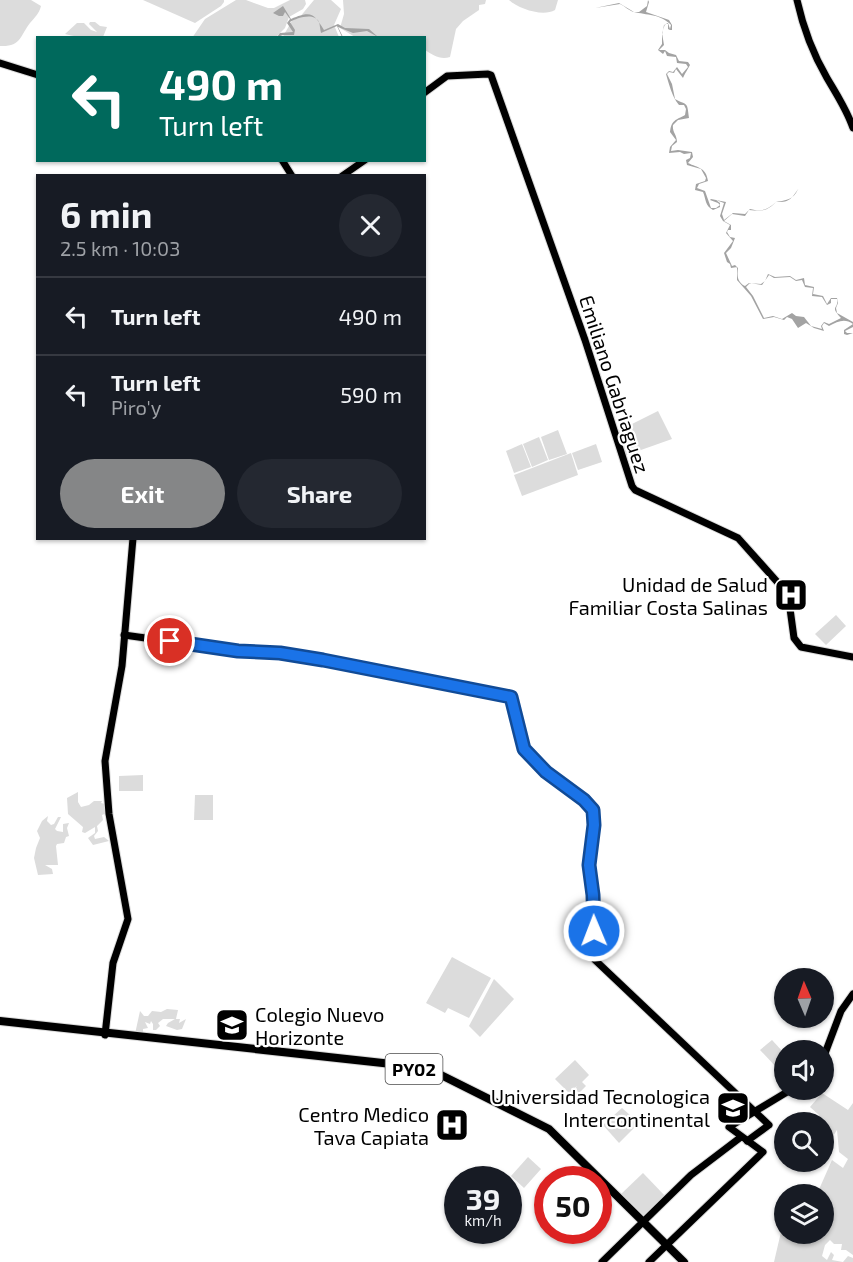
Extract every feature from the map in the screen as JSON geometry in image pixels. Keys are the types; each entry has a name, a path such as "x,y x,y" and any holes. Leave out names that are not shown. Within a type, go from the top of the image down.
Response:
{"highway":[{"name":"PY02","path":"0,1022 423,1071 541,1126 556,1137 585,1166"},
{"name":"PY02","path":"105,1034 401,1065 432,1071 549,1129 682,1262"},
{"name":"PY02","path":"612,1193 643,1223"}],"main road":[{"path":"797,0 804,28 853,128"},
{"path":"0,63 36,74"},
{"name":"Emiliano Gabriaguez","path":"426,92 447,76 491,75 585,340 635,490 738,538 788,594 794,638 797,644 801,647 853,657"},
{"path":"345,174 362,162"},
{"path":"105,1034 113,963 128,919 109,814 105,761 122,666 133,540"},
{"path":"124,635 238,651 280,653 511,697 524,749 546,772 584,800 593,810 594,825 589,865 594,931 607,946 595,960 769,1125 691,1175 603,1262"},
{"path":"830,1040 841,1011 853,994"},
{"path":"649,1262 763,1152 729,1127 774,1099"}],"shaded area":[{"path":"0,0 31,0 41,6 19,40 12,45 0,46"},
{"path":"143,0 224,0 224,2 195,23"},
{"path":"236,0 246,0 268,8 274,8 290,0 305,0 306,4 303,9 289,17 285,28 277,36 193,36 205,19"},
{"path":"314,0 331,0 341,9 334,25 339,36 283,36 293,19 299,18"},
{"path":"343,0 486,0 485,4 479,5 479,10 456,29 450,57 443,58 426,50 426,36 353,36 340,28 344,14"},
{"path":"509,0 558,0 555,10 544,13 525,9"},
{"path":"648,0 649,2 646,12 669,20 672,25 672,30 668,29 668,24 666,24 668,23 670,29 671,25 663,19 634,12 639,12 647,6"},
{"path":"619,3 634,12 620,4 595,8"},
{"path":"283,6 291,19 308,14 316,19 305,17 293,20 290,22 295,30 294,35 278,36 280,33 293,32 287,23 290,19 285,12 283,16 273,13"},
{"path":"95,22 107,27 103,36 65,34 77,23 84,23 97,32 89,24"},
{"path":"319,23 324,30 338,24 345,28 369,29 377,36 367,31 353,33 338,27 342,36 337,26 321,33"},
{"path":"662,34 664,45 659,50 665,50 676,55 679,61 688,62 690,65 683,78 676,69 674,73 667,74 675,99 686,105 689,118 678,120 673,125 677,142 672,146 671,151 692,152 693,157 688,163 698,167 703,170 708,181 699,184 697,188 705,191 711,208 720,205 720,207 713,210 710,208 707,204 703,192 695,190 696,184 705,181 706,178 701,169 687,165 686,160 690,158 691,153 669,153 670,147 676,140 670,132 672,125 674,121 685,115 686,109 684,105 679,105 674,98 666,74 669,71 673,72 677,67 682,74 688,67 686,64 677,63 676,57 667,56 665,51 663,54 658,50 662,44"},
{"path":"716,200 726,202 722,214 724,220 733,213 745,214 749,210 745,216 732,214 724,221 731,225 731,230 727,232 730,237 735,238 726,253 732,266 737,267 731,268 724,253 733,241 726,233 730,225 723,221 720,216 724,203"},
{"path":"737,267 740,282 745,286 750,283 746,287 764,318 773,316 782,319 792,313 804,317 811,326 822,329 821,326 824,322 829,324 841,318 837,314 835,309 837,299 831,299 831,303 827,305 822,297 812,296 813,288 805,287 802,280 796,281 790,277 774,278 769,275 765,280 768,274 775,277 790,276 796,280 804,278 805,285 814,287 813,294 823,296 827,304 831,298 837,298 838,303 836,308 837,313 853,324 844,321 829,326 824,323 822,326 824,331 814,328 806,323 798,328 792,319 787,317 784,320 774,317 763,319 751,296 737,280"},
{"path":"853,324 853,327 845,331 853,333 844,334 844,330"},
{"path":"658,411 672,439 624,456 616,432"},
{"path":"558,430 567,454 549,460 541,437"},
{"path":"539,437 548,460 532,467 523,444"},
{"path":"522,444 531,467 514,473 506,451"},
{"path":"596,444 602,462 578,470 572,453"},
{"path":"571,453 578,475 522,496 514,475"},
{"path":"836,615 846,626 826,645 815,634"},
{"path":"143,775 143,791 119,791 119,776"},
{"path":"78,792 78,802 81,807 94,801 102,801 101,803 105,804 107,813 102,815 103,820 97,826 98,831 94,836 95,839 104,837 109,841 93,845 88,838 95,833 95,827 85,833 82,832 83,827 68,814 67,798"},
{"path":"195,795 213,795 213,820 194,820"},
{"path":"48,816 47,821 51,825 58,817 61,817 55,829 57,831 63,832 63,824 69,823 67,828 69,836 66,837 64,843 56,846 58,865 45,865 52,869 53,874 38,875 34,858 40,838 37,831 42,821"},
{"path":"452,957 491,978 469,1018 448,1008 445,1013 426,1003"},
{"path":"494,979 514,999 480,1037 469,1026"},
{"path":"167,1009 178,1010 176,1019 180,1019 179,1023 186,1019 182,1029 177,1030 166,1026 175,1019 163,1019 158,1023 160,1026 156,1030 153,1030 151,1021 150,1024 145,1022 148,1028 143,1029 143,1033 135,1034 140,1011 144,1016 148,1016 152,1011 161,1012"},
{"path":"772,1040 774,1042 774,1065 760,1050"},
{"path":"575,1060 589,1075 582,1082 586,1086 579,1093 575,1089 577,1086 569,1093 555,1079"},
{"path":"816,1100 833,1100 848,1110 853,1103 853,1255 846,1250 841,1250 842,1244 834,1244 834,1184 821,1184 827,1172 834,1172 834,1161 843,1168 848,1159 839,1152 837,1130 834,1135 834,1112 816,1112 810,1107"},
{"path":"622,1108 639,1123 619,1143 603,1125"},
{"path":"528,1157 538,1166 534,1166 534,1177 524,1188 522,1186 522,1166 520,1166"},
{"path":"643,1173 667,1198 644,1220 619,1196"},
{"path":"778,1244 826,1244 822,1256 827,1260 831,1252 834,1255 832,1260 843,1262 774,1262"},
{"path":"848,1256 853,1258 853,1262 843,1262"}],"place":[{"name":"Unidad de Salud Familiar Costa Salinas","path":"791,595"},
{"name":"Colegio Nuevo Horizonte","path":"232,1025"},
{"name":"Universidad Tecnologica Intercontinental","path":"733,1108"},
{"name":"Centro Medico Tava Capiata","path":"452,1125"}],"route":[{"path":"170,641 323,660 511,697 524,749 546,772 592,807 594,825 589,865 594,931"}]}
